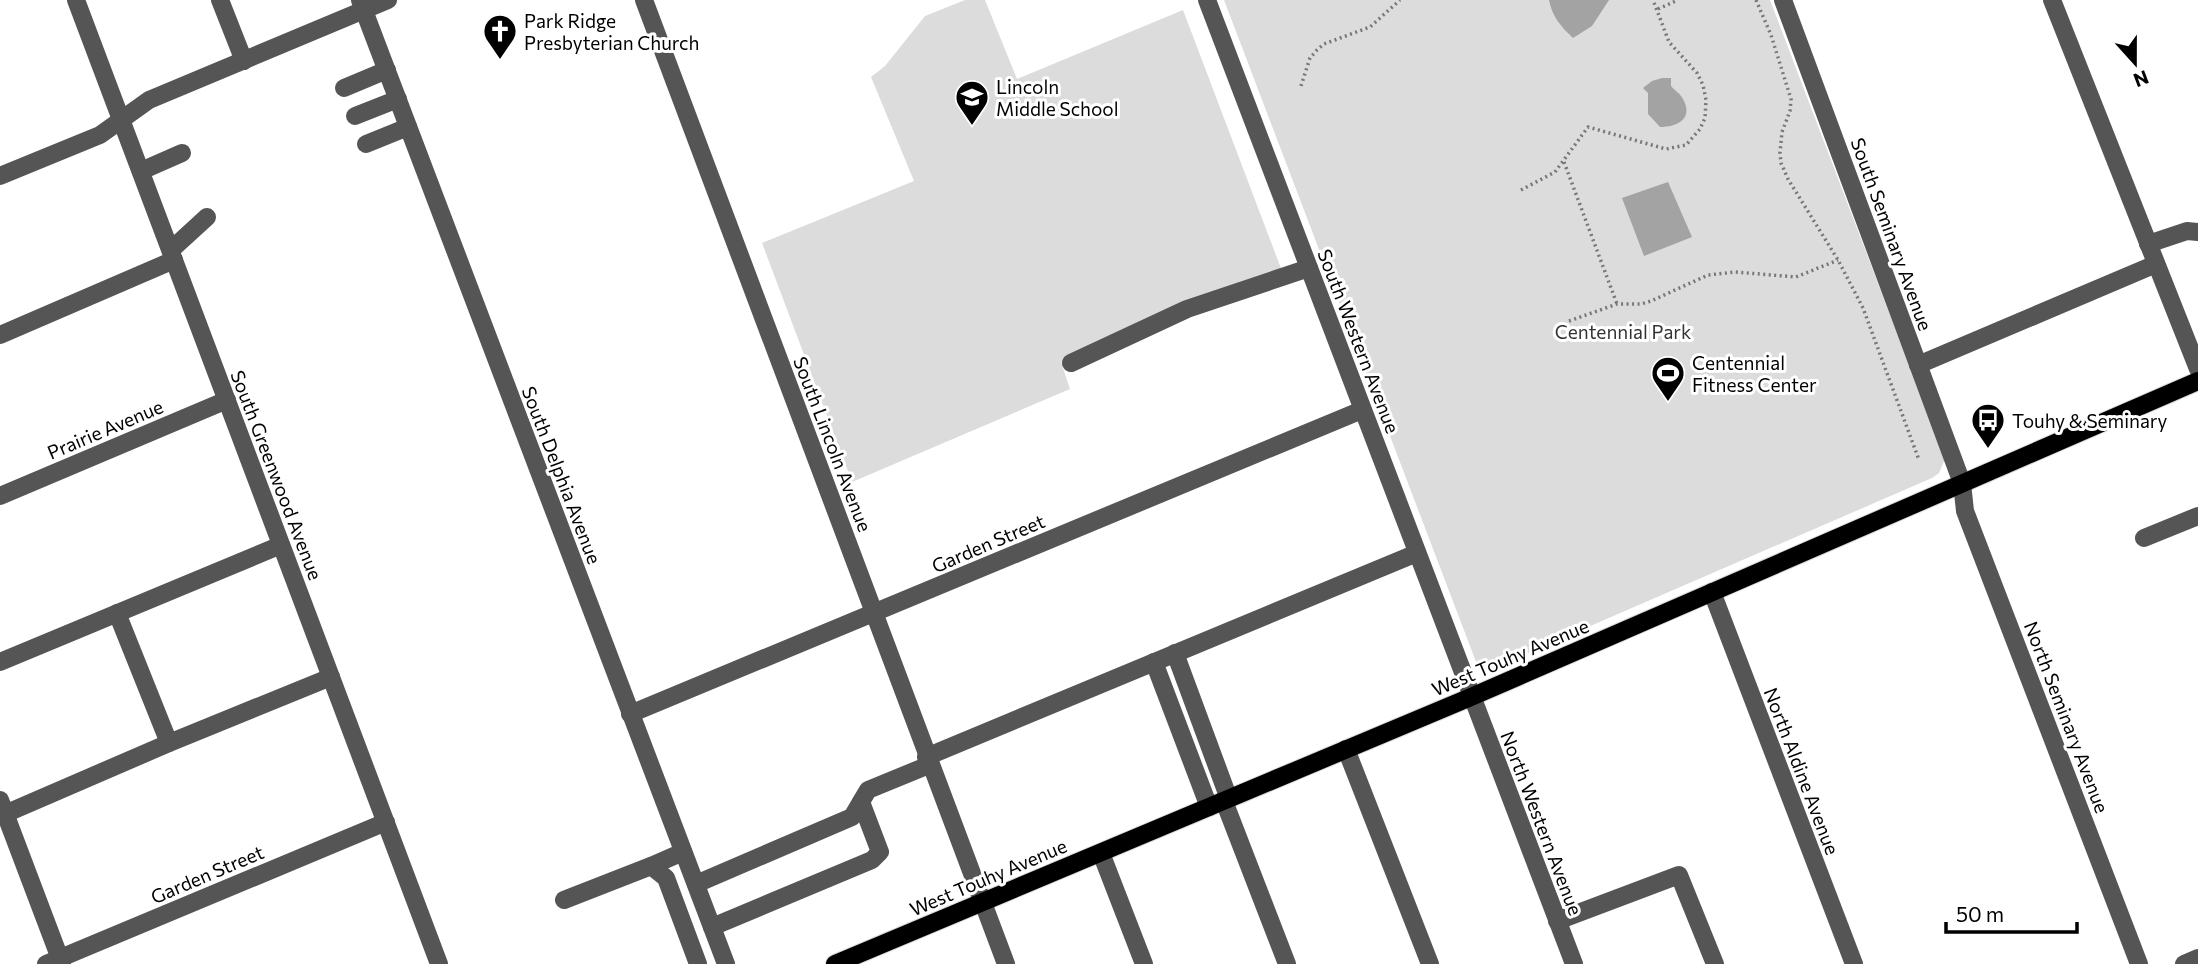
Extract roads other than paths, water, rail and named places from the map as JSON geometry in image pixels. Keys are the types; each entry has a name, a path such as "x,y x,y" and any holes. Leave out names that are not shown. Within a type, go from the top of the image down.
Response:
{"main road":[{"name":"West Touhy Avenue","path":"835,964 860,959 982,902 1471,697 2198,381"}],"street":[{"name":"South Greenwood Avenue","path":"76,0 386,822 436,963"},
{"path":"220,0 244,61"},
{"path":"0,176 100,135 149,100 244,61 362,5 388,0"},
{"name":"South Lincoln Avenue","path":"644,0 1006,964"},
{"name":"South Western Avenue","path":"1207,0 1471,697"},
{"name":"South Seminary Avenue","path":"1783,0 1962,483"},
{"path":"2052,0 2198,369"},
{"name":"South Delphia Avenue","path":"362,5 726,964"},
{"path":"344,88 387,70"},
{"path":"355,116 398,99"},
{"path":"366,144 408,127"},
{"path":"141,170 182,153"},
{"path":"0,335 172,255 207,216"},
{"path":"2148,244 2187,230 2198,232"},
{"path":"1918,365 2156,264"},
{"path":"1071,363 1187,309 1309,268"},
{"name":"Prairie Avenue","path":"0,496 227,400"},
{"name":"Garden Street","path":"630,715 1362,410"},
{"name":"North Seminary Avenue","path":"1962,483 1965,511 2139,964"},
{"path":"2144,537 2198,516"},
{"path":"0,662 281,545"},
{"path":"696,884 852,817 868,790 928,761 1175,653 1417,553"},
{"name":"North Aldine Avenue","path":"1712,592 1854,964"},
{"path":"117,613 169,743"},
{"path":"1175,653 1221,802"},
{"path":"1154,662 1221,802 1287,964"},
{"path":"56,962 2,810 331,677"},
{"name":"North Western Avenue","path":"1471,697 1574,964"},
{"path":"1346,749 1430,964"},
{"path":"712,927 872,860 880,852 860,802"},
{"name":"Garden Street","path":"56,962 386,822"},
{"path":"564,900 683,852"},
{"path":"1101,853 1144,964"},
{"path":"651,866 666,878 698,964"},
{"path":"1558,921 1679,875 1715,964"},
{"path":"2184,964 2198,958"}],"place":[{"name":"Park Ridge Presbyterian Church","path":"500,61"},
{"name":"Lincoln Middle School","path":"972,127"},
{"name":"Centennial Fitness Center","path":"1668,403"},
{"name":"Touhy & Seminary","path":"1988,450"}],"park label":[{"name":"Centennial Park","path":"1623,331"}]}
